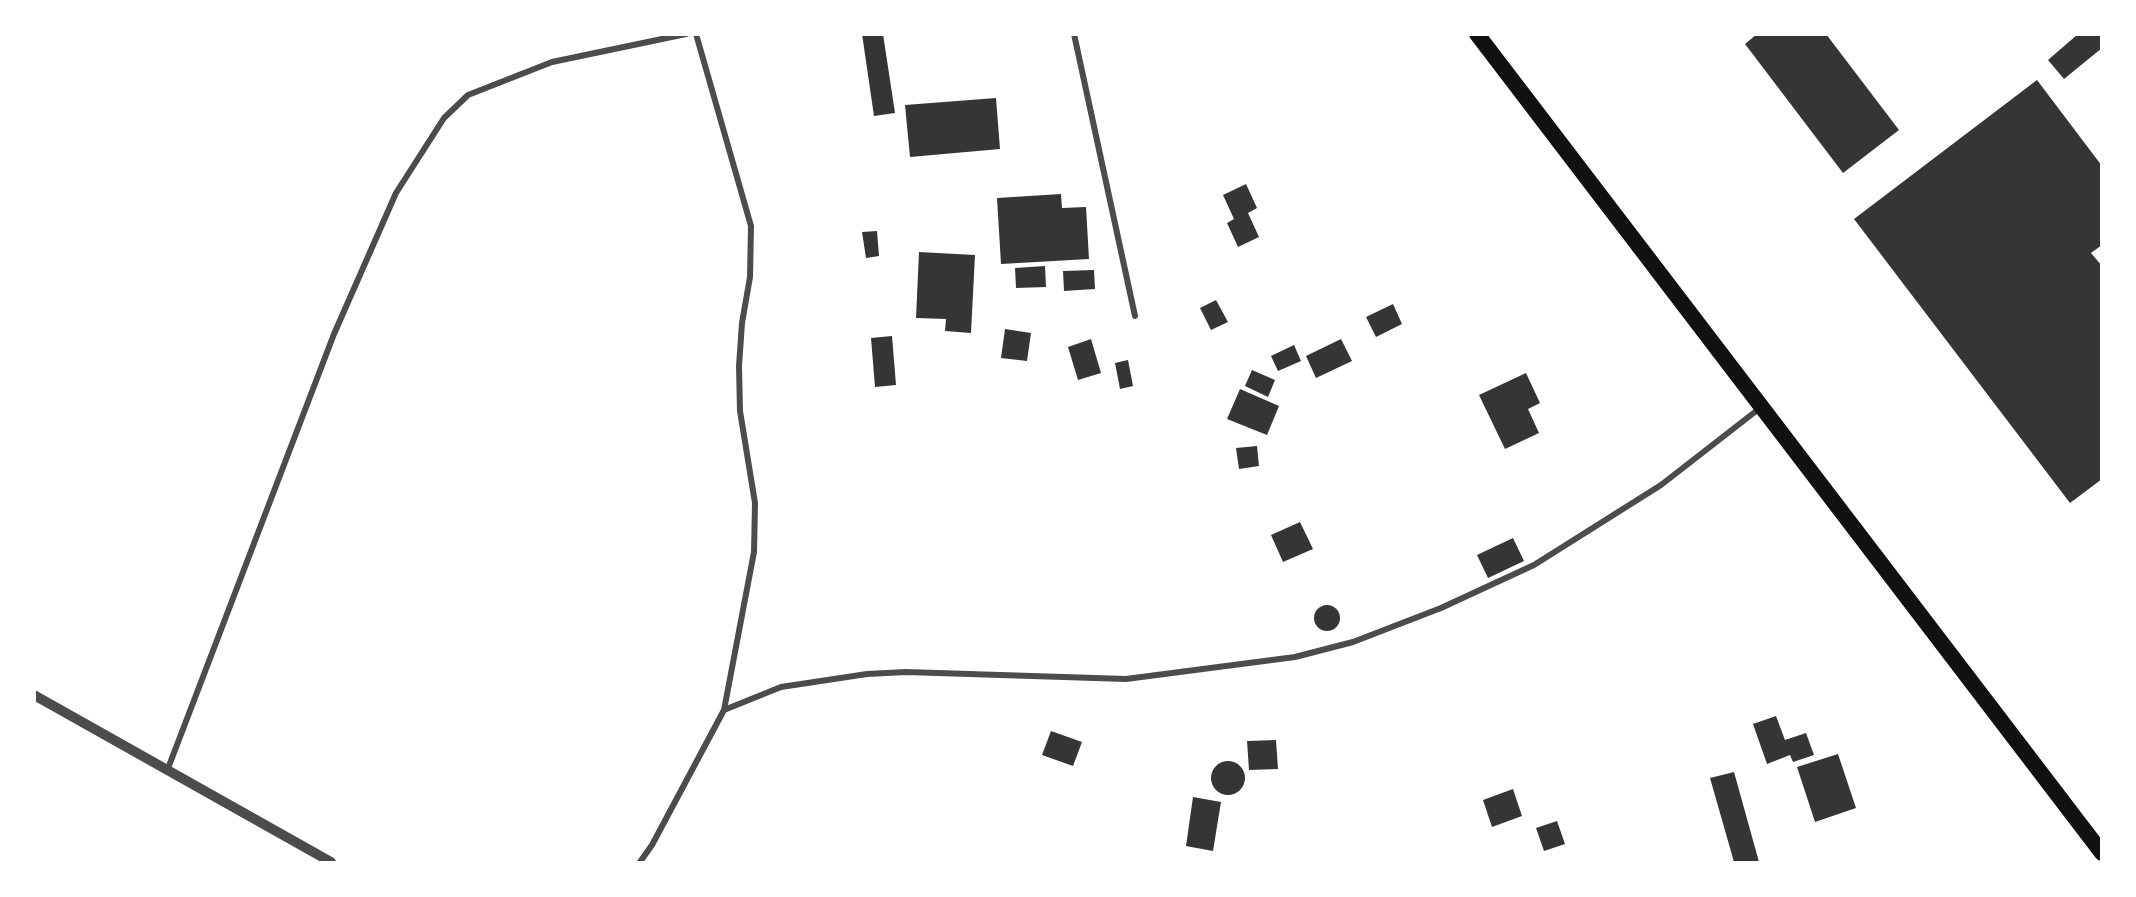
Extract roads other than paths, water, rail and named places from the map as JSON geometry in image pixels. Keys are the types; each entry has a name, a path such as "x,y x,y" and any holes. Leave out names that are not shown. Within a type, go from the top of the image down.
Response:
{"highway":[{"path":"1477,34 2102,853"}],"street":[{"path":"166,772 178,746 334,334 396,194 444,117 468,95 552,62 686,34"},
{"path":"640,862 652,845 724,710 754,552 755,503 740,411 739,366 742,323 750,277 751,226 696,34"},
{"path":"1074,34 1135,316"},
{"path":"724,710 781,687 867,674 906,672 1126,679 1296,657 1353,642 1441,608 1534,565 1661,485 1761,408"},
{"path":"34,695 166,772 331,862"}]}
